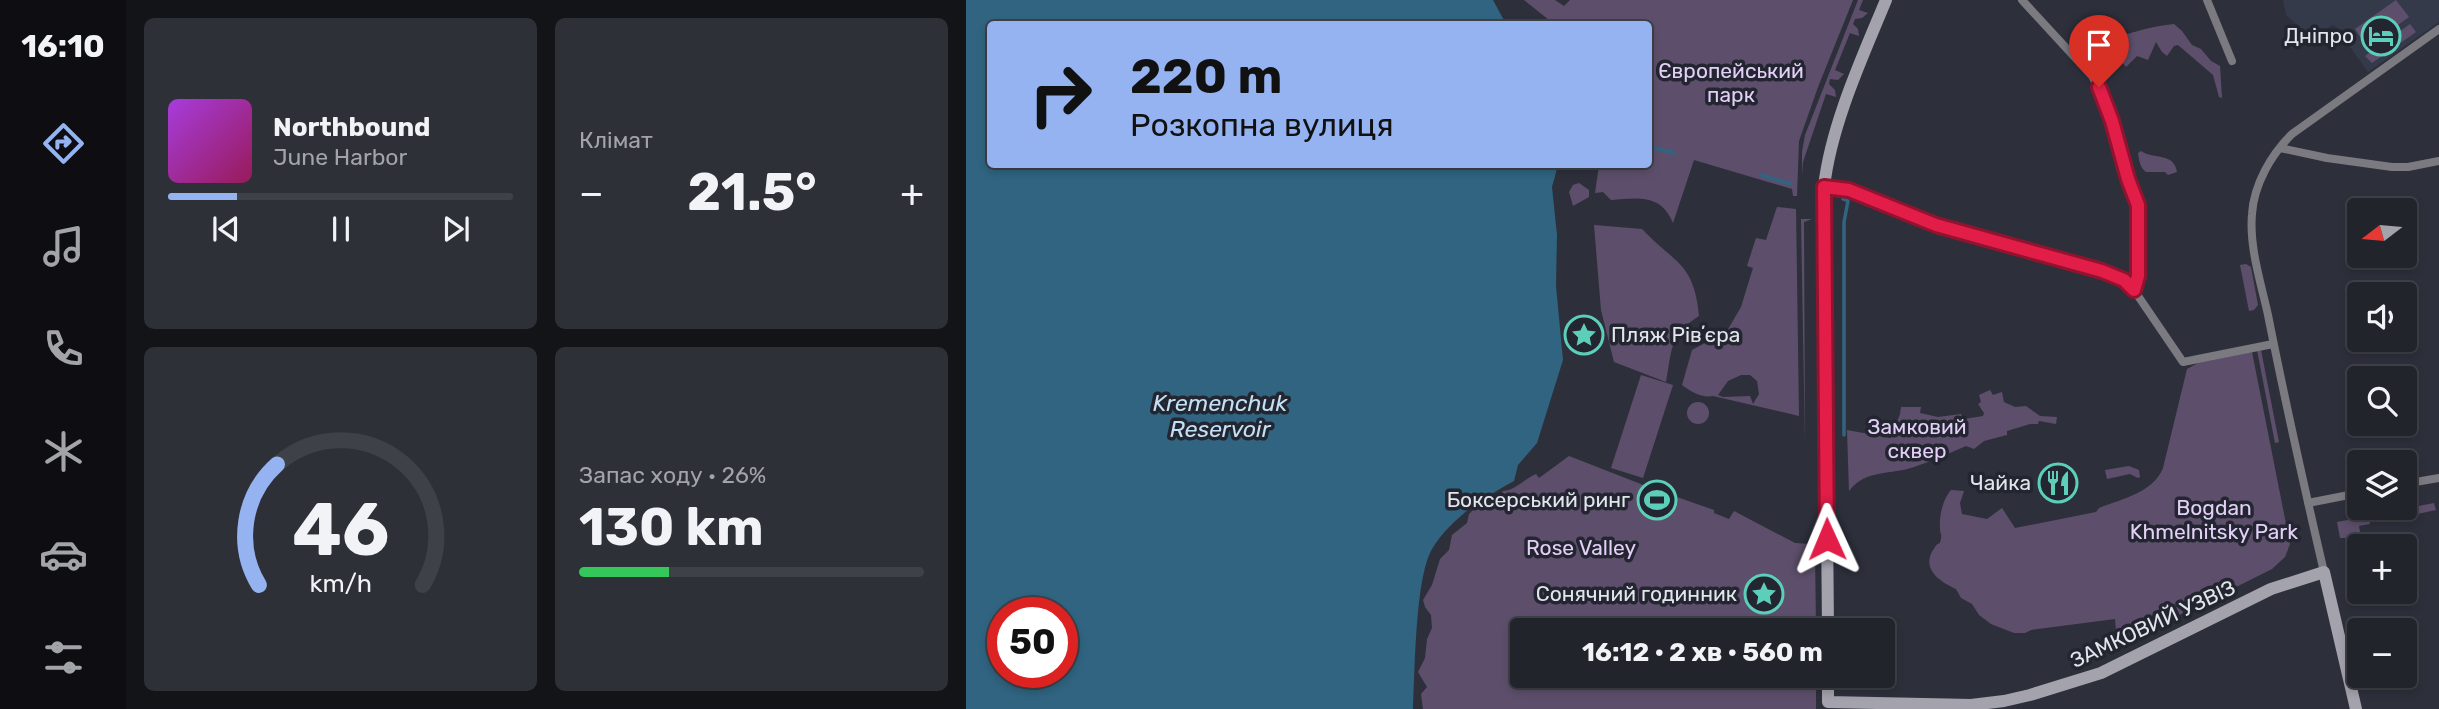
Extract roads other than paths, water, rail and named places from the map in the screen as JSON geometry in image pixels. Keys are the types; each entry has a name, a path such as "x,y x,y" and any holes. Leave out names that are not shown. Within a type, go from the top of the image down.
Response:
{"main road":[{"path":"1828,618 1824,187 1826,167 1837,130 1886,0"},
{"path":"2324,572 2356,709"},
{"name":"ЗАМКОВИЙ УЗВІЗ","path":"1828,688 1828,702 2005,705 2101,673 2272,589 2324,572"}],"street":[{"path":"2022,0 2073,53 2092,76 2102,94 2138,205 2138,276 2134,290"},
{"path":"2207,0 2232,61"},
{"path":"2324,572 2273,344 2252,229 2253,207 2265,171 2280,148 2306,123 2439,29"},
{"path":"2280,148 2392,167 2439,161"},
{"path":"1824,187 1849,190 1936,225 2102,271 2124,280 2134,290 2183,362 2273,344"},
{"path":"2417,482 2439,478"},
{"path":"2308,503 2347,495"}],"water":[{"name":"Kremenchuk Reservoir","path":"966,0 1493,0 1504,21 987,21 987,168 1557,168 1552,187 1557,235 1556,286 1563,360 1537,443 1518,465 1514,481 1458,518 1432,549 1422,581 1415,650 1413,709 966,709"}],"waterway":[{"path":"1652,147 1674,153"},
{"path":"1761,175 1791,184"},
{"path":"1843,199 1848,201 1844,222 1844,435"}],"place":[{"name":"Дніпро","path":"2381,36"},
{"name":"Пляж Рівʼєра","path":"1584,335"},
{"name":"Чайка","path":"2058,483"},
{"name":"Боксерський ринг","path":"1657,500"},
{"name":"Сонячний годинник","path":"1764,594"}],"park label":[{"name":"Європейський парк","path":"1731,83"},
{"name":"Замковий сквер","path":"1917,439"},
{"name":"Bogdan Khmelnitsky Park","path":"2214,520"},
{"name":"Rose Valley","path":"1581,548"}]}
